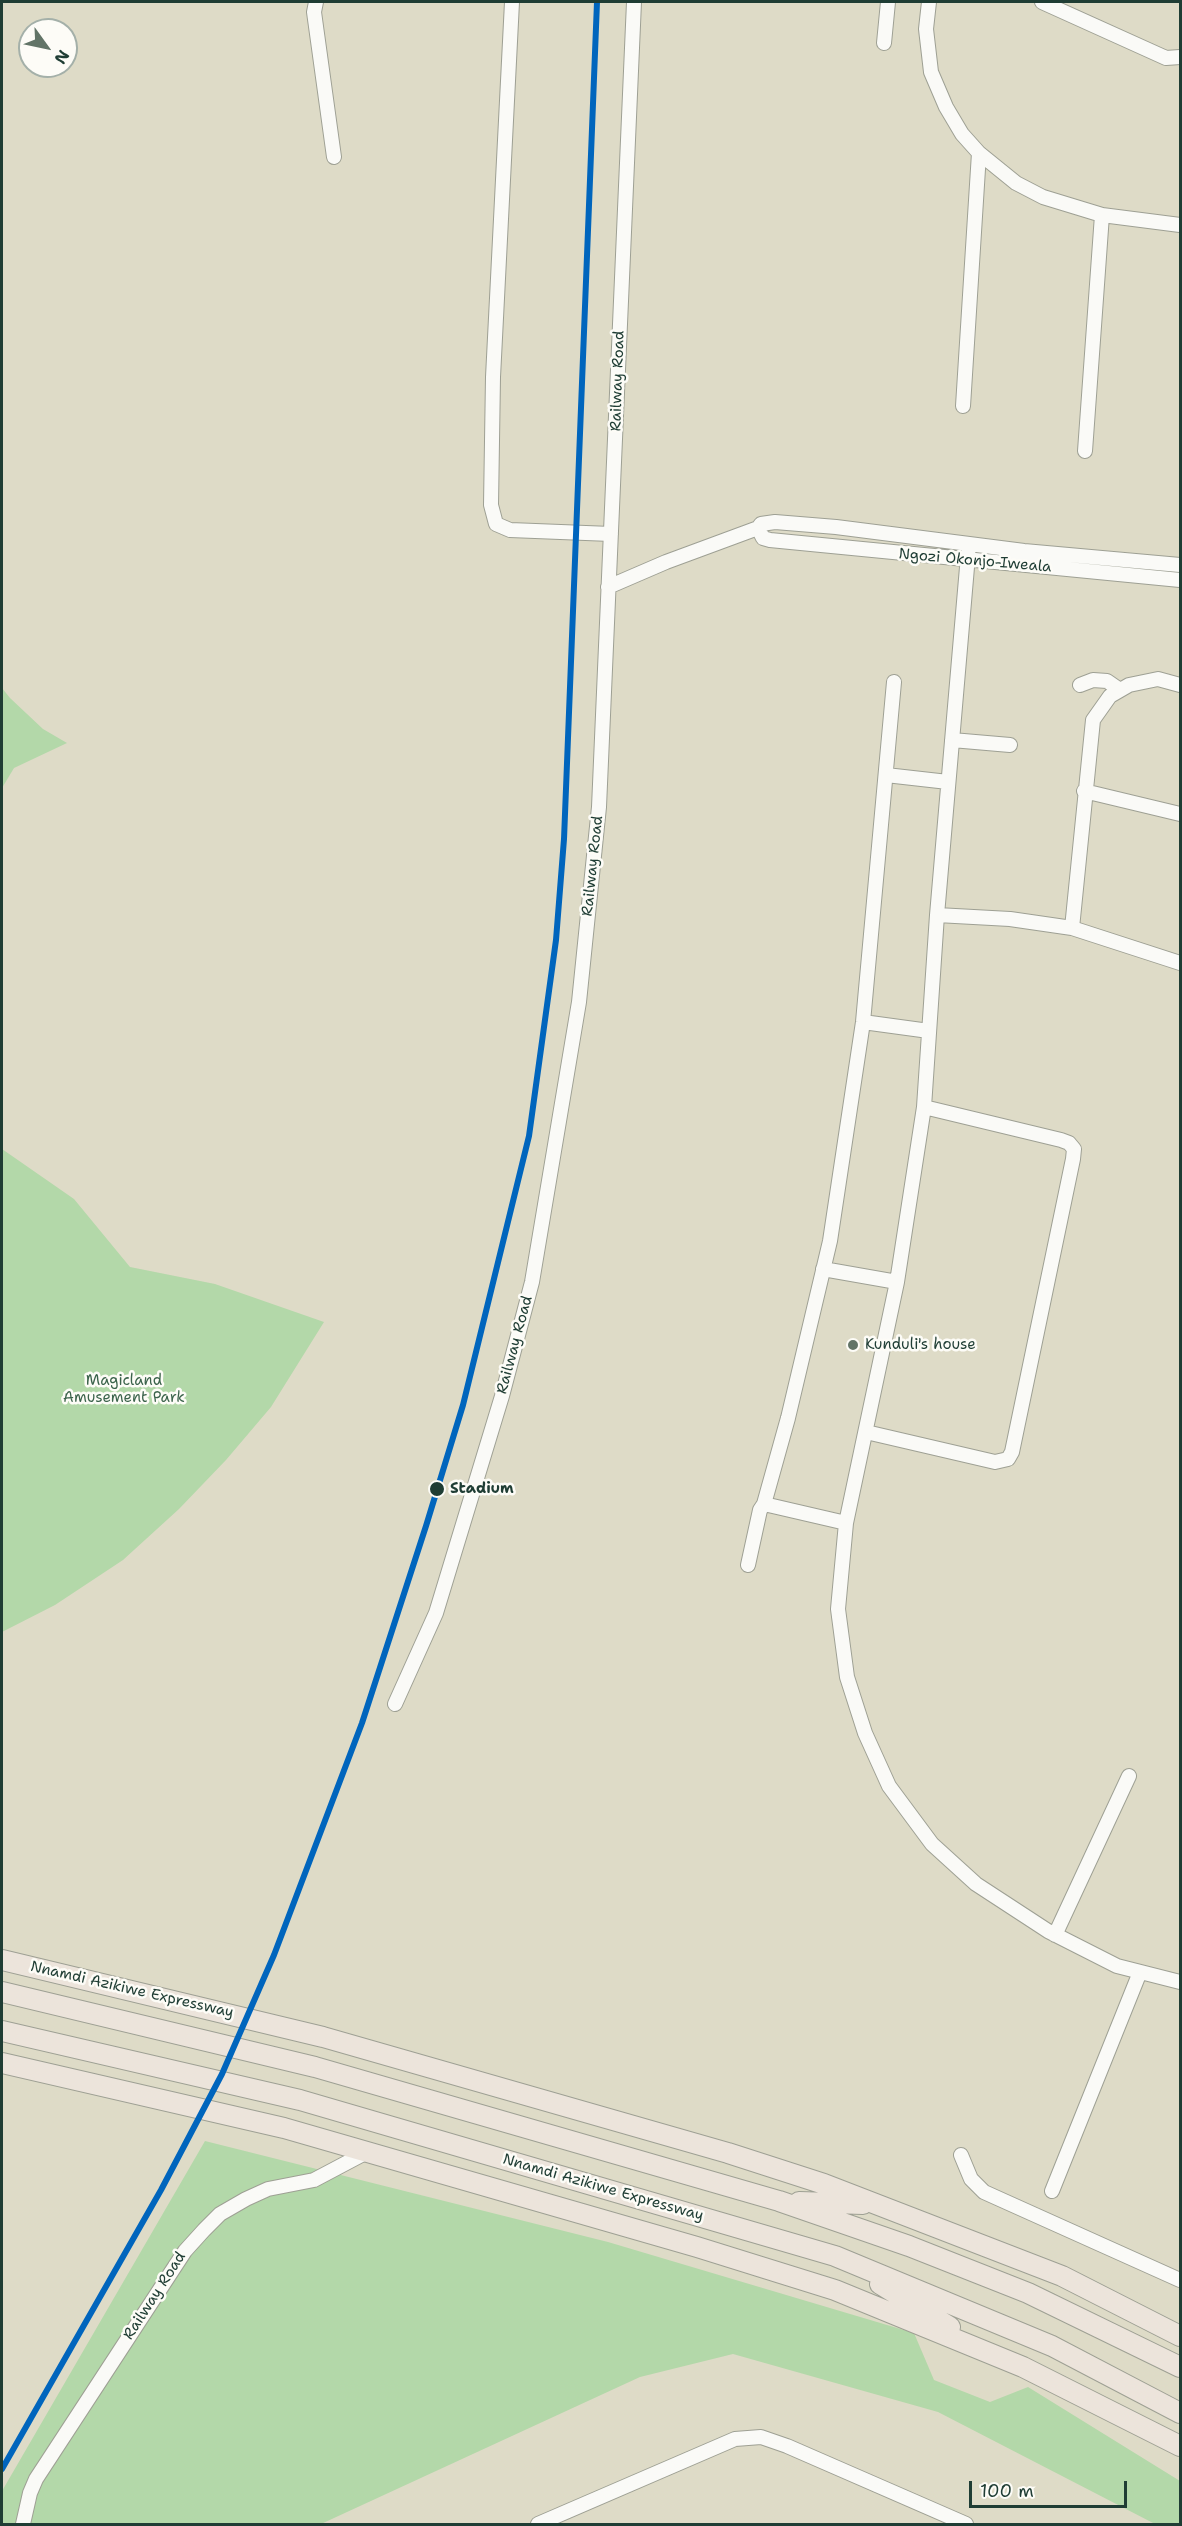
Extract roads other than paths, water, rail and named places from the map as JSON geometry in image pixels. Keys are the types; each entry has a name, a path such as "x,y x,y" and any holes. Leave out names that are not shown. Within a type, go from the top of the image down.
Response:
{"highway":[{"name":"Nnamdi Azikiwe Expressway","path":"2,1960 189,2003 323,2037 728,2153 881,2205 1062,2276 1180,2336"},
{"name":"Nnamdi Azikiwe Expressway","path":"2,1992 315,2067 779,2201 909,2246 1028,2293 1180,2367"},
{"name":"Nnamdi Azikiwe Expressway","path":"2,2031 300,2100 835,2256 1052,2346 1180,2413"},
{"name":"Nnamdi Azikiwe Expressway","path":"2,2063 284,2128 697,2247 835,2290 999,2357 1180,2446"},
{"path":"779,2201 881,2205"},
{"path":"835,2256 999,2357"}],"street":[{"path":"316,2 314,12 334,157"},
{"path":"512,2 493,377 491,495 496,524 510,530 611,534"},
{"name":"Railway Road","path":"395,1704 436,1613 502,1396 532,1282 579,1002 599,807 634,2"},
{"path":"884,43 888,2"},
{"path":"929,2 926,29 931,72 952,118 962,134 979,153 1016,183 1043,197 1102,215 1180,225"},
{"path":"1042,2 1074,8 1166,58 1180,57"},
{"path":"963,406 979,153"},
{"path":"1085,451 1102,215"},
{"name":"Ngozi Okonjo-Iweala","path":"1180,565 775,522 761,524 758,528 763,538 770,540 1180,580"},
{"path":"608,586 758,528"},
{"path":"969,544 937,915 924,1107 897,1282 846,1523 838,1609 847,1677 865,1733 889,1786 932,1844 976,1884 1055,1935 1117,1966 1180,1982"},
{"path":"1072,928 1084,791 1093,720 1110,696 1142,681 1158,679 1180,686"},
{"path":"1080,685 1093,680 1107,681 1120,690"},
{"path":"748,1564 760,1510 764,1504 788,1418 830,1241 863,1022 894,682"},
{"path":"952,740 1010,745"},
{"path":"886,775 948,782"},
{"path":"1084,791 1180,814"},
{"path":"937,915 1010,919 1072,928 1180,963"},
{"path":"863,1022 929,1031"},
{"path":"866,1432 995,1462 1008,1459 1012,1452 1073,1159 1074,1149 1069,1143 1061,1140 924,1107"},
{"path":"823,1269 897,1282"},
{"path":"764,1504 846,1523"},
{"path":"1055,1935 1129,1776"},
{"path":"1052,2191 1140,1972"},
{"name":"Railway Road","path":"23,2524 30,2493 36,2479 191,2244 220,2214 246,2199 268,2189 314,2180 367,2152"},
{"path":"961,2155 971,2179 984,2192 1180,2280"},
{"path":"538,2524 735,2439 761,2438 787,2446 966,2524"}],"place":[{"name":"Kunduli's house","path":"853,1345"},
{"name":"Stadium","path":"437,1489"}],"park label":[{"name":"Magicland Amusement Park","path":"124,1390"}]}
